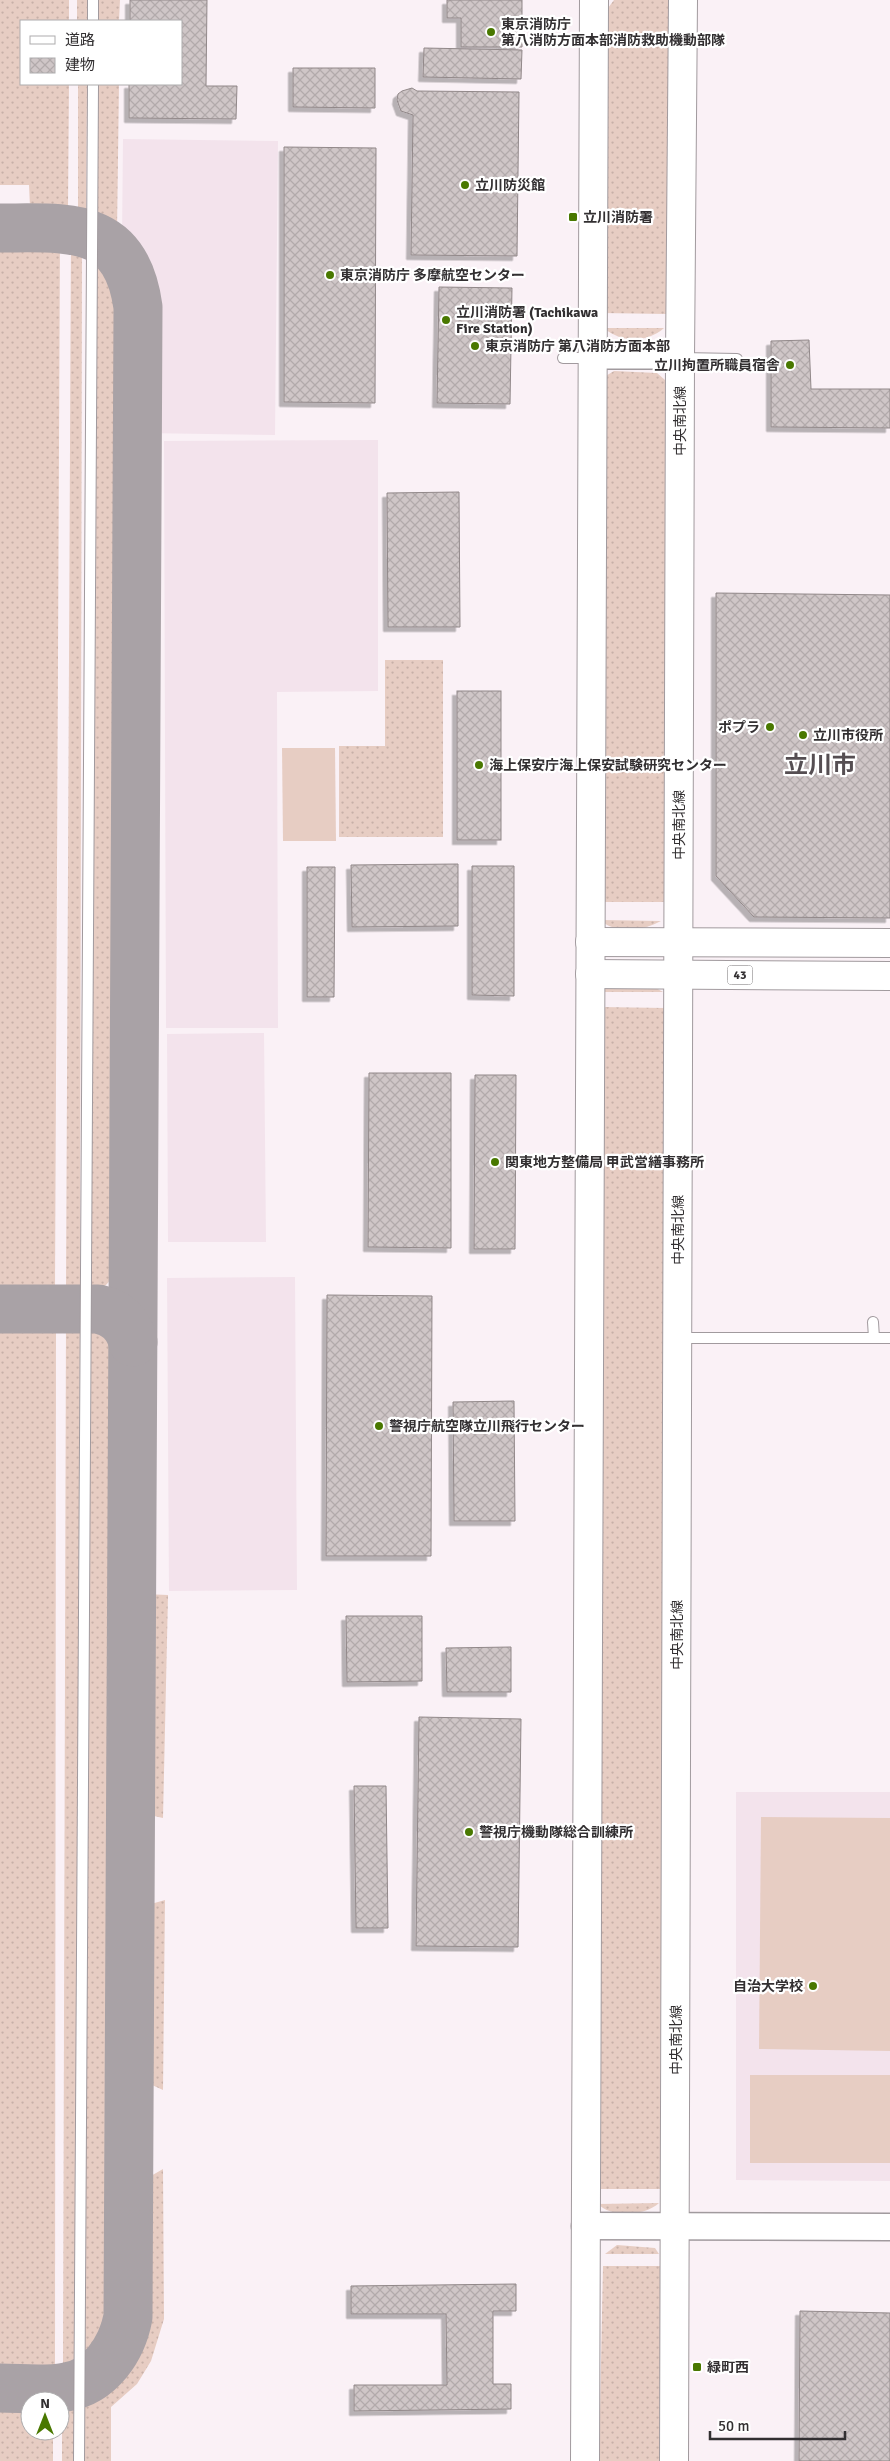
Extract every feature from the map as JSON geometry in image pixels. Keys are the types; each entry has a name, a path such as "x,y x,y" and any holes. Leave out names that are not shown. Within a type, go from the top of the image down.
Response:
{"main road":[{"path":"585,2461 591,358 594,0"},
{"name":"中央南北線","path":"674,2461 680,358 683,0"},
{"path":"590,942 890,943"},
{"name":"43","path":"590,974 890,976"}],"street":[{"path":"591,358 680,358"},
{"path":"585,2226 890,2227"}],"lane":[{"path":"93,20 94,0"},
{"path":"79,2461 93,85"},
{"path":"563,358 591,358"},
{"path":"680,358 737,359"},
{"path":"873,1322 874,1338"},
{"path":"678,1338 890,1338"}],"shaded area":[{"path":"0,0 69,0 69,20 20,20 20,85 69,85 68,206 66,206 66,215 37,215 30,207 29,185 0,185"},
{"path":"77,0 87,0 87,20 77,20"},
{"path":"91,0 120,0 119,20 91,20"},
{"path":"614,0 670,0 667,314 600,313 603,29 608,8"},
{"path":"78,85 87,85 86,221 78,217"},
{"path":"91,85 119,85 117,230 114,235 90,219"},
{"path":"123,139 278,141 275,435 142,433 144,271 122,238"},
{"path":"0,236 60,236 55,1290 0,1290"},
{"path":"71,237 82,241 80,1290 66,1291"},
{"path":"92,250 110,271 119,298 114,1266 107,1284 90,1291"},
{"path":"604,328 664,328 642,339 626,339"},
{"path":"614,371 657,373 665,380 668,398 665,902 598,902 604,377"},
{"path":"378,440 378,691 277,692 278,1028 166,1028 164,441"},
{"path":"142,442 157,442 158,495 143,495"},
{"path":"143,602 158,602 157,678 141,678"},
{"path":"385,660 443,660 443,837 339,837 339,746 385,746"},
{"path":"141,697 159,697 159,772 142,772"},
{"path":"282,748 335,748 336,841 283,841"},
{"path":"143,787 158,788 156,863 142,863"},
{"path":"142,879 158,879 157,954 141,954"},
{"path":"600,920 661,921 646,927 629,930 613,927"},
{"path":"142,973 157,973 157,1035 142,1035"},
{"path":"610,986 654,987 663,992 601,992"},
{"path":"601,1007 665,1008 660,2189 595,2189"},
{"path":"264,1033 266,1242 168,1242 167,1034"},
{"path":"295,1277 297,1590 169,1591 167,1278"},
{"path":"0,1317 56,1317 55,2373 0,2373"},
{"path":"66,1317 80,1317 75,2364 63,2370"},
{"path":"87,1317 106,1322 115,1340 112,2293 108,2321 102,2337 84,2359"},
{"path":"144,1594 168,1595 163,1818 154,1816 140,1805"},
{"name":"自治大学校","path":"736,1792 890,1792 890,2181 736,2180"},
{"path":"761,1817 890,1818 890,2051 759,2049"},
{"path":"165,1900 163,2090 152,2085 140,2069 141,1916 151,1904"},
{"path":"750,2075 890,2075 890,2163 750,2163"},
{"path":"163,2169 164,2319 151,2361 137,2384 111,2407 111,2461 83,2461 84,2388 107,2373 122,2353 132,2328 138,2301 140,2243 138,2190 144,2180"},
{"path":"659,2203 645,2211 628,2214 611,2212 598,2204"},
{"path":"617,2245 655,2248 659,2254 605,2254"},
{"path":"603,2266 661,2266 659,2461 599,2461"},
{"path":"76,2391 76,2461 62,2461 62,2441 70,2441 70,2393"},
{"path":"0,2396 20,2396 20,2441 53,2441 53,2461 0,2461"}],"building":[{"path":"130,0 207,0 206,86 237,86 236,119 129,118 129,85 182,85 182,20 130,20"},
{"name":"東京消防庁 第八消防方面本部消防救助機動部隊","path":"447,0 522,0 522,47 461,47 461,18 447,18"},
{"path":"424,48 522,50 521,79 423,77"},
{"path":"293,68 375,68 375,108 293,107"},
{"name":"立川防災館","path":"412,88 417,91 519,92 517,256 411,255 413,115 401,111 397,100 398,94"},
{"name":"東京消防庁 多摩航空センター","path":"284,147 376,148 375,403 284,402"},
{"name":"東京消防庁 第八消防方面本部","path":"439,287 512,288 510,404 437,403"},
{"name":"立川拘置所職員宿舎","path":"809,340 811,389 890,389 890,428 771,427 771,341"},
{"path":"459,492 460,627 388,627 387,493"},
{"name":"立川市役所","path":"716,593 890,595 890,918 754,917 716,876"},
{"name":"海上保安庁海上保安試験研究センター","path":"457,691 501,691 501,840 457,840"},
{"path":"458,864 458,926 352,927 351,865"},
{"path":"472,866 514,866 514,996 472,995"},
{"path":"307,867 335,867 334,997 307,997"},
{"path":"369,1073 451,1073 451,1248 368,1247"},
{"name":"関東地方整備局 甲武営繕事務所","path":"475,1075 516,1075 515,1249 474,1249"},
{"name":"警視庁航空隊立川飛行センター","path":"327,1295 432,1296 431,1556 326,1556"},
{"path":"514,1401 515,1521 454,1521 453,1402"},
{"path":"346,1616 422,1616 422,1681 347,1682"},
{"path":"511,1647 511,1692 447,1692 446,1648"},
{"name":"警視庁機動隊総合訓練所","path":"419,1717 521,1719 518,1947 416,1946"},
{"path":"354,1786 386,1786 388,1928 356,1928"},
{"path":"516,2284 516,2311 493,2311 493,2384 511,2384 511,2409 354,2411 354,2385 447,2385 446,2314 351,2314 351,2286"},
{"path":"800,2311 890,2313 890,2461 799,2461"}],"taxiway":[{"path":"0,228 70,230 90,235 107,244 121,258 131,279 138,307 128,2317 121,2341 115,2352 99,2371 89,2378 78,2384 58,2388 0,2388"},
{"path":"0,1309 98,1309 116,1316 128,1329 133,1342"}],"place":[{"name":"東京消防庁 第八消防方面本部消防救助機動部隊","path":"491,32"},
{"name":"立川防災館","path":"465,185"},
{"name":"立川消防署","path":"573,217"},
{"name":"東京消防庁 多摩航空センター","path":"330,275"},
{"name":"立川消防署 (Tachikawa Fire Station)","path":"446,320"},
{"name":"東京消防庁 第八消防方面本部","path":"475,346"},
{"name":"立川拘置所職員宿舎","path":"790,365"},
{"name":"ポプラ","path":"770,727"},
{"name":"立川市役所","path":"803,735"},
{"name":"海上保安庁海上保安試験研究センター","path":"479,765"},
{"name":"関東地方整備局 甲武営繕事務所","path":"495,1162"},
{"name":"警視庁航空隊立川飛行センター","path":"379,1426"},
{"name":"警視庁機動隊総合訓練所","path":"469,1832"},
{"name":"自治大学校","path":"813,1986"},
{"name":"緑町西","path":"697,2367"}],"district":[{"name":"立川市","path":"820,765"}]}
